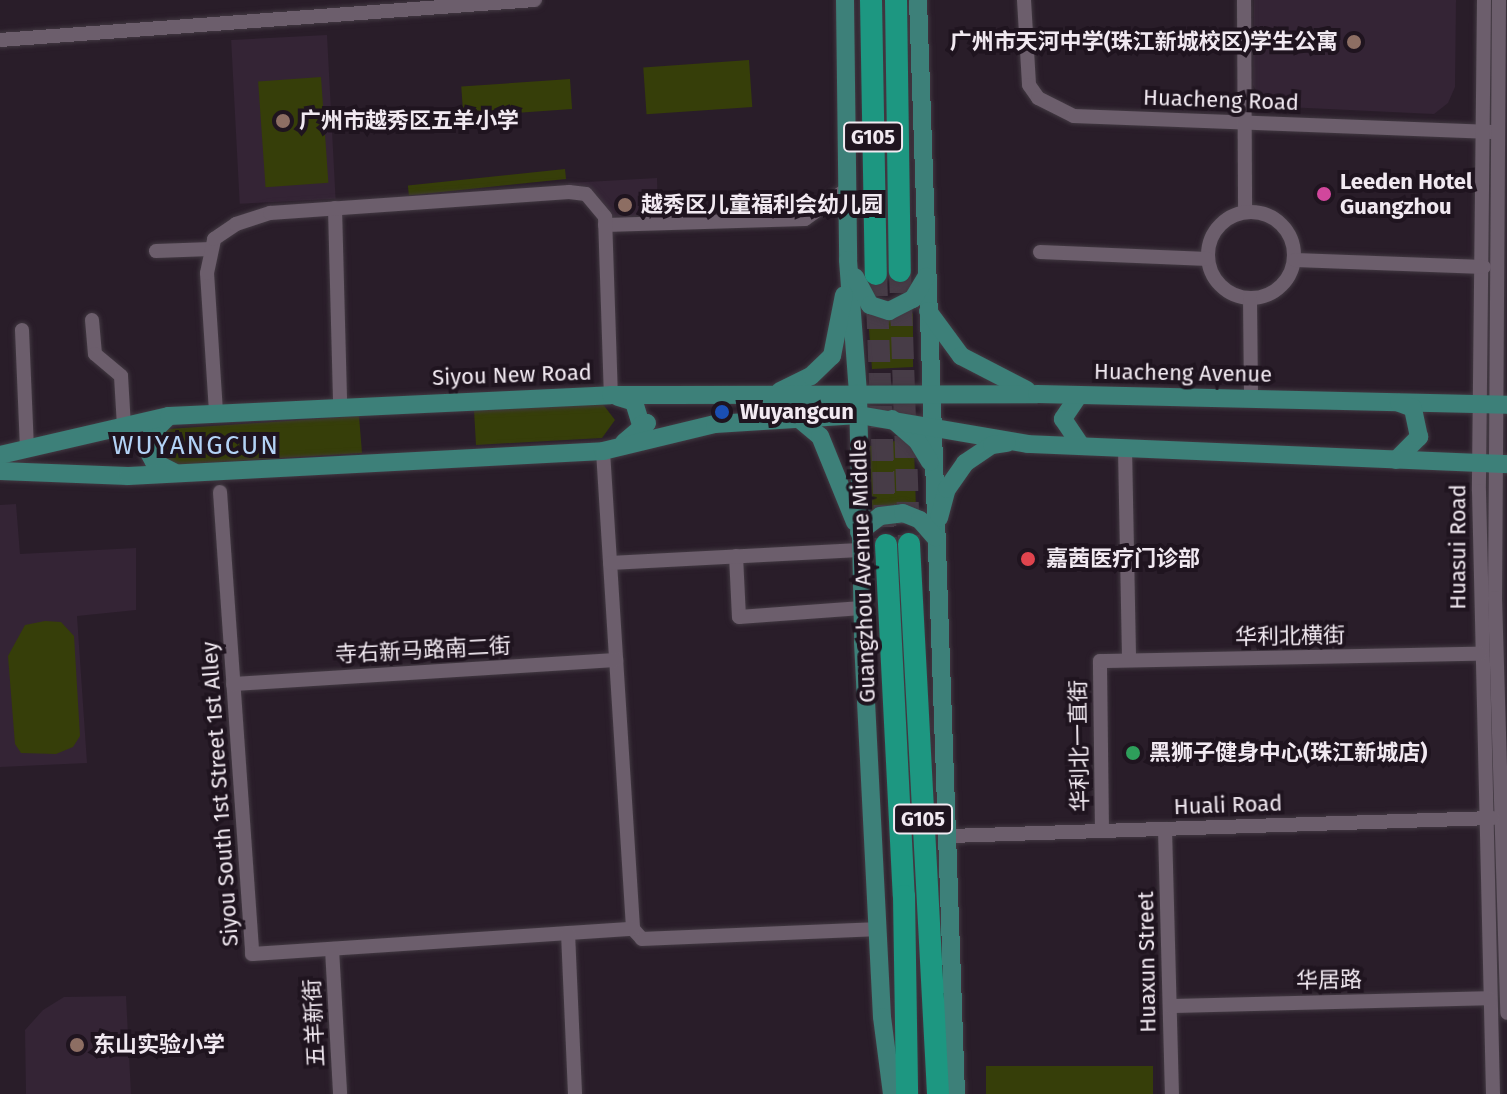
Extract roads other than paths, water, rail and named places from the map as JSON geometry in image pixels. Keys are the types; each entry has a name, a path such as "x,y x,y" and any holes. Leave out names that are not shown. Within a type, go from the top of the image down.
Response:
{"highway":[{"name":"G105","path":"871,0 876,274"},
{"name":"G105","path":"896,0 900,271"},
{"name":"G105","path":"909,544 938,1094"},
{"name":"Guangzhou Avenue Middle","path":"886,545 904,896 907,1094"}],"main road":[{"name":"Guangzhou Avenue Middle","path":"845,0 848,260 859,415 859,541 879,929 892,1094"},
{"path":"918,0 930,463 950,836 956,1094"},
{"path":"848,260 865,299 880,310 905,306 926,277"},
{"path":"772,395 811,376 832,356 848,260"},
{"path":"928,310 961,356 1037,394"},
{"path":"857,364 871,387 930,423"},
{"path":"858,393 918,442 930,463"},
{"name":"Huacheng Avenue","path":"858,393 1495,405"},
{"name":"Siyou New Road","path":"0,455 169,416 216,412 611,395 858,393"},
{"path":"603,451 647,423 641,425 634,402 611,395"},
{"path":"1079,395 1063,419 1081,446"},
{"path":"1396,402 1413,408 1420,421 1419,437 1396,460"},
{"path":"0,471 179,474 603,451 715,424 859,415 930,423 1028,444"},
{"path":"169,416 152,433 148,451 154,462 179,474"},
{"path":"797,417 820,436 859,541 880,516 903,513 920,520 935,537"},
{"path":"935,537 947,489 965,463 992,445 1494,464"}],"street":[{"path":"0,40 533,0"},
{"name":"Huacheng Road","path":"1024,0 1029,85 1056,109 1074,116 1504,133"},
{"path":"1244,0 1245,211"},
{"name":"Huasui Road","path":"1484,0 1484,267 1495,405"},
{"name":"Huasui Road","path":"1493,1094 1480,654 1494,464 1504,133 1499,0"},
{"path":"605,225 805,219 847,189"},
{"path":"216,412 207,273 214,239 236,224 270,213 569,192 586,194 599,203 605,225 611,395"},
{"path":"335,208 340,405"},
{"path":"1245,211 1283,225 1291,237 1295,260 1280,289 1250,298 1226,290 1208,259 1219,226 1245,211"},
{"path":"156,251 211,249"},
{"path":"1040,252 1208,259"},
{"path":"1295,260 1484,267"},
{"path":"1250,298 1251,399"},
{"path":"92,320 95,354 121,376 124,426"},
{"path":"22,330 27,449"},
{"path":"1125,448 1129,660"},
{"path":"603,451 633,929"},
{"name":"Huasui Road","path":"1494,464 1502,655 1507,1013"},
{"name":"Siyou South 1st Street 1st Alley","path":"220,492 252,954 633,929 642,939 879,929"},
{"path":"610,563 736,556 859,541"},
{"path":"736,556 739,617 862,608"},
{"name":"华利北横街","path":"1100,661 1480,654"},
{"name":"寺右新马路南二街","path":"233,684 616,660"},
{"name":"华利北一直街","path":"1100,661 1102,831"},
{"name":"Huali Road","path":"950,836 1504,818"},
{"name":"Huaxun Street","path":"1165,829 1172,1094"},
{"path":"568,933 575,1094"},
{"name":"五羊新街","path":"332,949 340,1094"},
{"name":"华居路","path":"1170,1006 1490,998"}],"tunnel":[{"path":"900,271 909,544"},
{"path":"876,274 886,545"}],"place":[{"name":"广州市天河中学(珠江新城校区)学生公寓","path":"1354,42"},
{"name":"广州市越秀区五羊小学","path":"283,121"},
{"name":"Leeden Hotel Guangzhou","path":"1324,194"},
{"name":"越秀区儿童福利会幼儿园","path":"625,205"},
{"name":"Wuyangcun","path":"722,412"},
{"name":"嘉茜医疗门诊部","path":"1028,559"},
{"name":"黑狮子健身中心(珠江新城店)","path":"1133,753"},
{"name":"东山实验小学","path":"77,1045"}],"district":[{"name":"WUYANGCUN","path":"196,446"}]}
